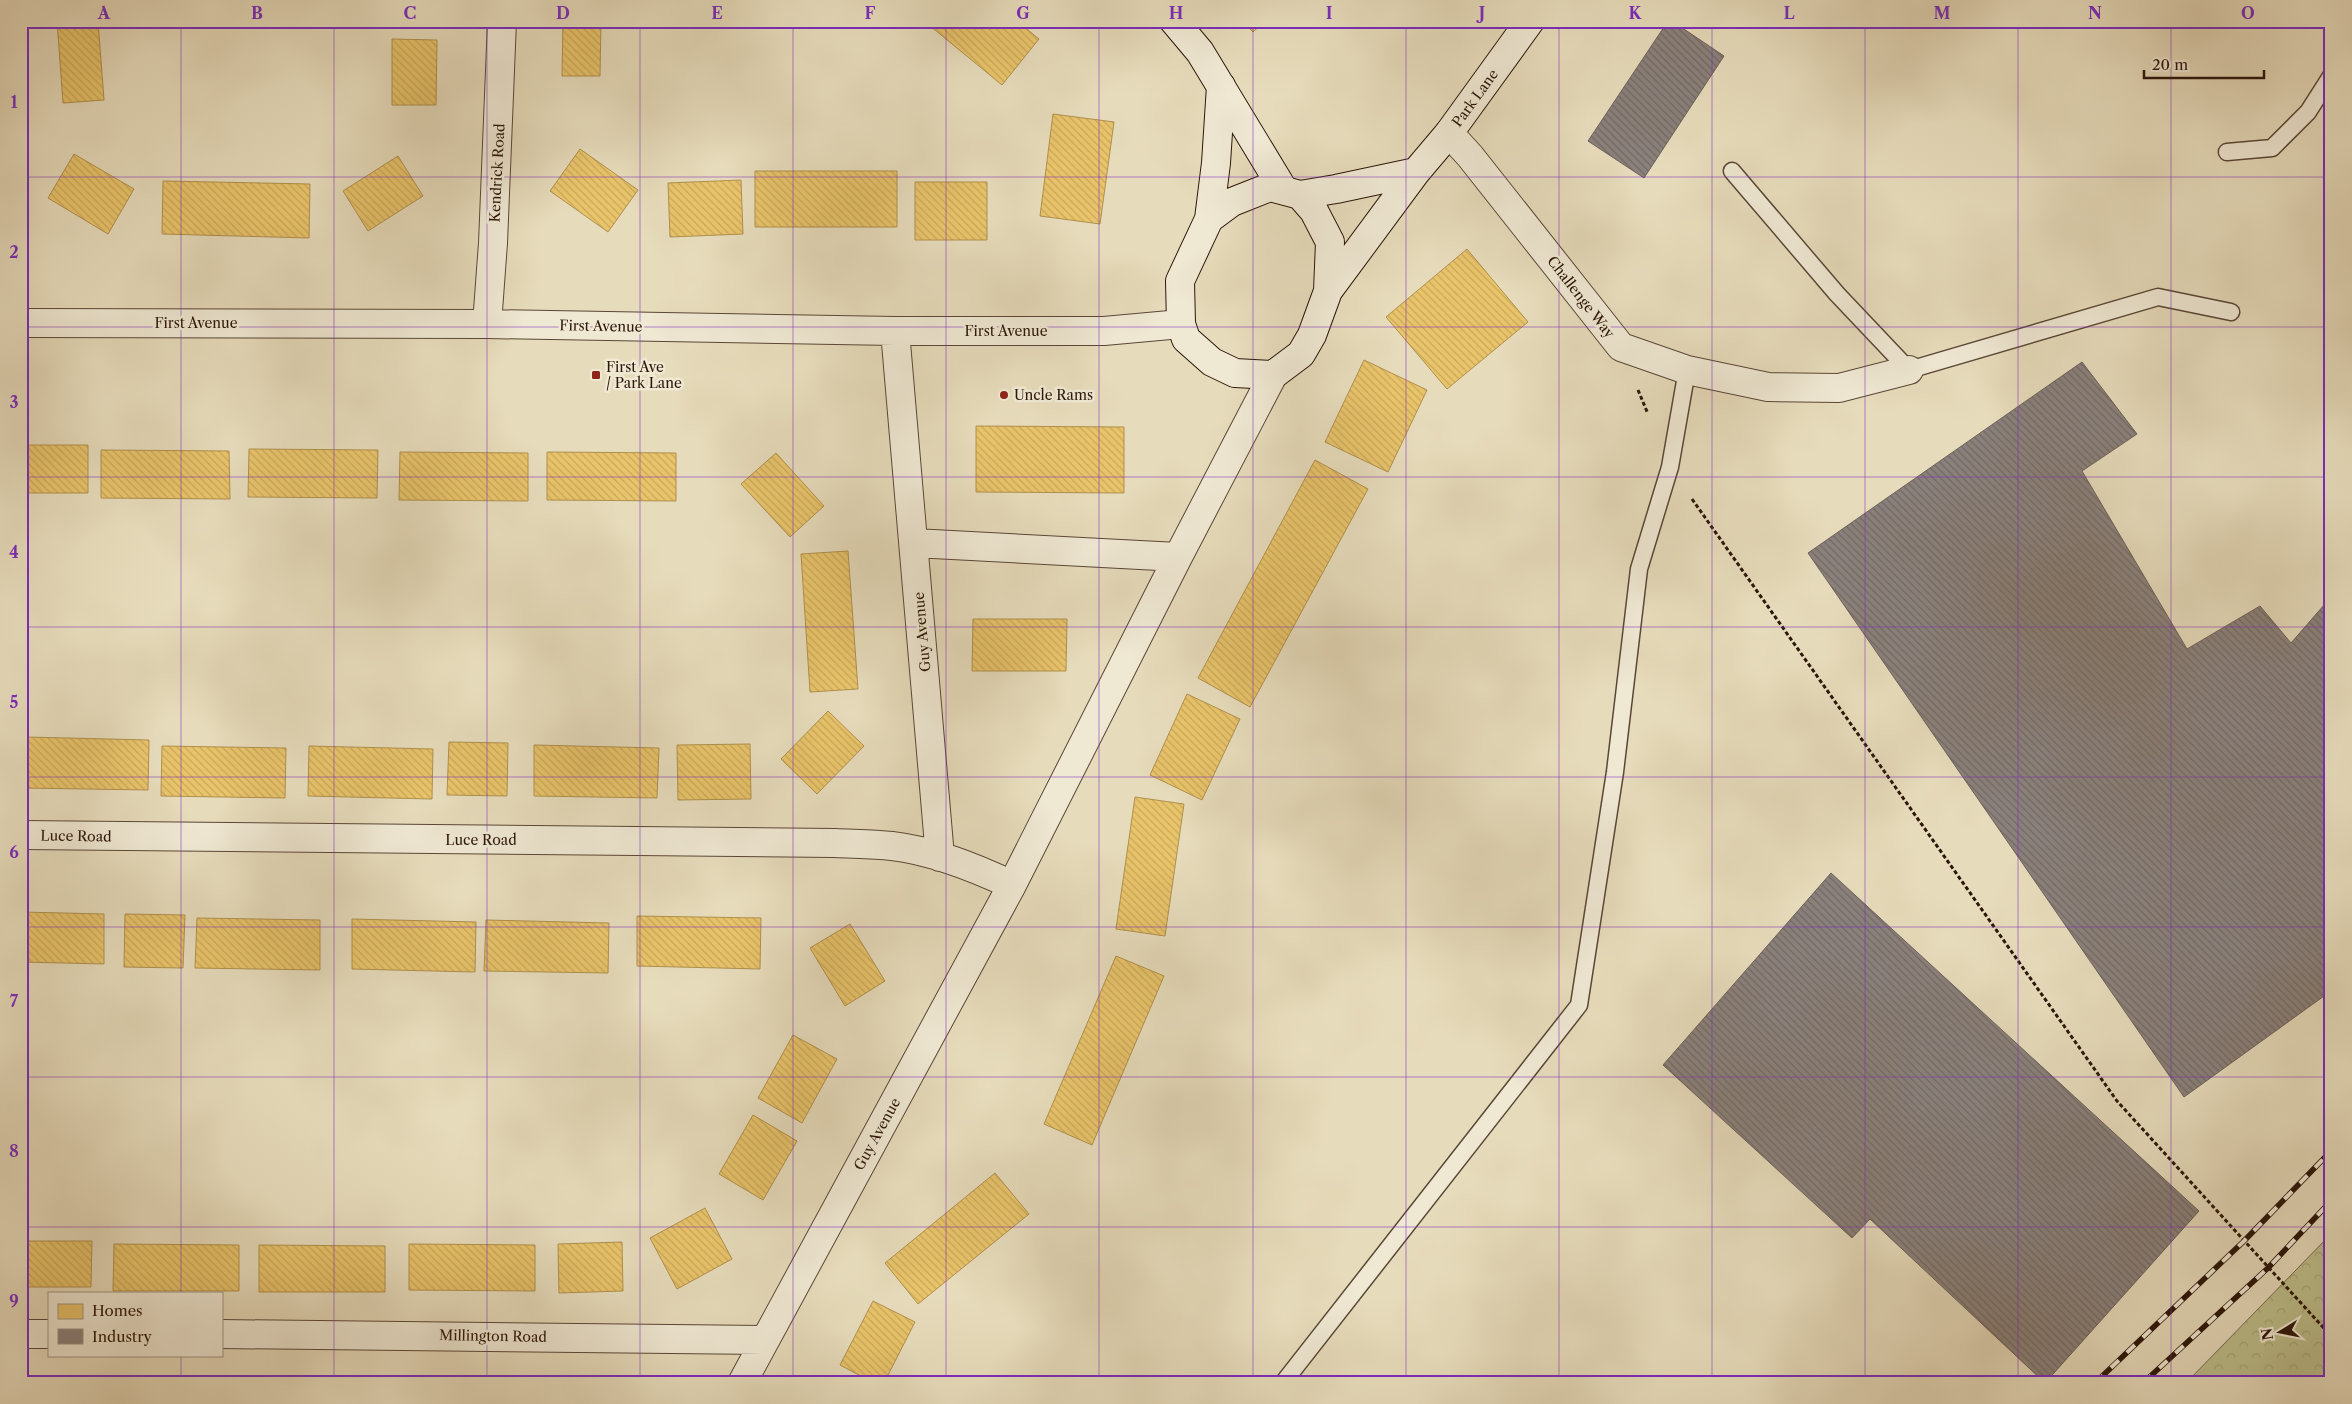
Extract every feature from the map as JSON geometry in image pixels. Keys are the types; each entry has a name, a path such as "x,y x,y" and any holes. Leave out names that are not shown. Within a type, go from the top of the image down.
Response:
{"street":[{"name":"Kendrick Road","path":"487,324 494,243 502,21"},
{"path":"1174,21 1200,52 1291,192 1314,211 1330,242 1328,292 1312,335 1301,354 1273,375 1235,373 1212,362 1186,339 1181,324 1180,281 1209,219 1216,163 1221,86"},
{"name":"Park Lane","path":"1328,292 1416,172 1450,133 1530,21"},
{"name":"Challenge Way","path":"1450,133 1621,348 1687,370 1768,387 1839,388 1909,370"},
{"path":"1209,219 1232,202 1270,187 1291,192 1336,190 1416,172"},
{"name":"First Avenue","path":"21,323 487,324 895,331 1104,331 1181,324"},
{"name":"Guy Avenue","path":"895,331 940,856"},
{"name":"Guy Avenue","path":"742,1383 1012,885 1178,556 1273,375"},
{"path":"914,542 1178,556"},
{"name":"Luce Road","path":"21,836 835,843 893,846 940,856"},
{"path":"940,856 976,868 1012,885"},
{"path":"21,1334 48,1334"},
{"name":"Millington Road","path":"222,1334 765,1340"}],"lane":[{"path":"2227,152 2272,148 2308,112 2331,76"},
{"path":"1732,170 1837,294 1909,370 2158,297 2231,312"},
{"path":"1283,1383 1579,1005 1615,772 1639,569 1670,467 1687,370"}],"path":[{"path":"1621,348 1670,467 2117,1101 2331,1336"}],"green space":[{"path":"2331,1234 2331,1383 2186,1383"}],"building: Homes":[{"path":"57,21 98,21 104,100 63,103"},
{"path":"394,21 436,21 436,24 394,24"},
{"path":"563,21 601,21 600,76 562,76"},
{"path":"924,21 1017,21 1039,39 1002,85"},
{"path":"1242,21 1265,21 1253,32"},
{"path":"392,39 437,40 436,105 392,105"},
{"path":"1053,114 1114,122 1100,224 1040,216"},
{"path":"580,149 638,190 608,232 550,191"},
{"path":"74,154 134,189 108,234 48,198"},
{"path":"398,156 423,196 368,231 343,191"},
{"path":"755,171 897,171 897,227 755,227"},
{"path":"741,180 743,234 670,237 668,183"},
{"path":"163,181 310,184 309,238 162,234"},
{"path":"915,182 987,182 987,240 915,240"},
{"path":"1467,249 1528,322 1447,389 1386,317"},
{"path":"1364,360 1427,390 1388,472 1325,442"},
{"path":"976,426 1124,427 1124,493 976,492"},
{"path":"21,445 88,445 88,493 21,493"},
{"path":"249,449 378,450 377,498 248,497"},
{"path":"101,450 229,451 230,499 101,498"},
{"path":"400,452 528,453 528,501 399,500"},
{"path":"547,452 676,453 676,501 547,500"},
{"path":"776,453 824,506 790,537 741,484"},
{"path":"1315,460 1368,489 1250,707 1198,678"},
{"path":"848,551 858,689 810,692 801,554"},
{"path":"973,619 1067,619 1066,671 972,671"},
{"path":"1187,694 1240,719 1202,800 1150,775"},
{"path":"828,711 864,746 817,794 781,759"},
{"path":"26,737 149,740 148,790 24,788"},
{"path":"449,742 508,743 507,796 447,795"},
{"path":"750,744 751,799 678,800 677,745"},
{"path":"534,745 659,748 657,798 534,796"},
{"path":"162,746 286,748 285,798 161,796"},
{"path":"309,746 433,749 432,799 308,796"},
{"path":"21,748 25,748 24,798 21,798"},
{"path":"1135,797 1184,804 1165,936 1116,929"},
{"path":"21,912 104,914 104,964 21,962"},
{"path":"125,914 185,915 183,968 124,967"},
{"path":"637,916 761,918 760,969 637,966"},
{"path":"197,918 320,920 320,970 195,968"},
{"path":"352,919 476,922 475,972 352,969"},
{"path":"486,920 609,923 608,973 484,971"},
{"path":"850,924 885,981 845,1006 810,948"},
{"path":"1116,956 1164,976 1092,1145 1044,1124"},
{"path":"793,1035 837,1059 802,1123 758,1098"},
{"path":"753,1115 797,1141 763,1200 719,1174"},
{"path":"995,1173 1029,1214 918,1304 885,1263"},
{"path":"705,1208 732,1259 677,1289 650,1238"},
{"path":"21,1241 92,1241 91,1287 21,1287"},
{"path":"622,1242 623,1291 559,1293 558,1244"},
{"path":"114,1244 239,1245 239,1291 113,1291"},
{"path":"409,1244 535,1245 535,1291 409,1290"},
{"path":"259,1245 385,1246 385,1292 259,1292"},
{"path":"873,1301 915,1322 884,1383 874,1383 840,1365"}],"building: Industry":[{"path":"1668,21 1672,21 1724,56 1644,178 1588,141"},
{"path":"2082,362 2137,434 2082,471 2187,649 2260,606 2291,643 2331,597 2331,991 2184,1097 1808,553"},
{"path":"1831,873 2199,1211 2045,1383 1870,1219 1852,1238 1663,1065"}],"railway":[{"path":"2095,1383 2244,1241 2331,1151"},
{"path":"2143,1383 2268,1268 2331,1201"}],"place":[{"name":"First Ave / Park Lane","path":"596,375"},
{"name":"Uncle Rams","path":"1004,395"}]}
